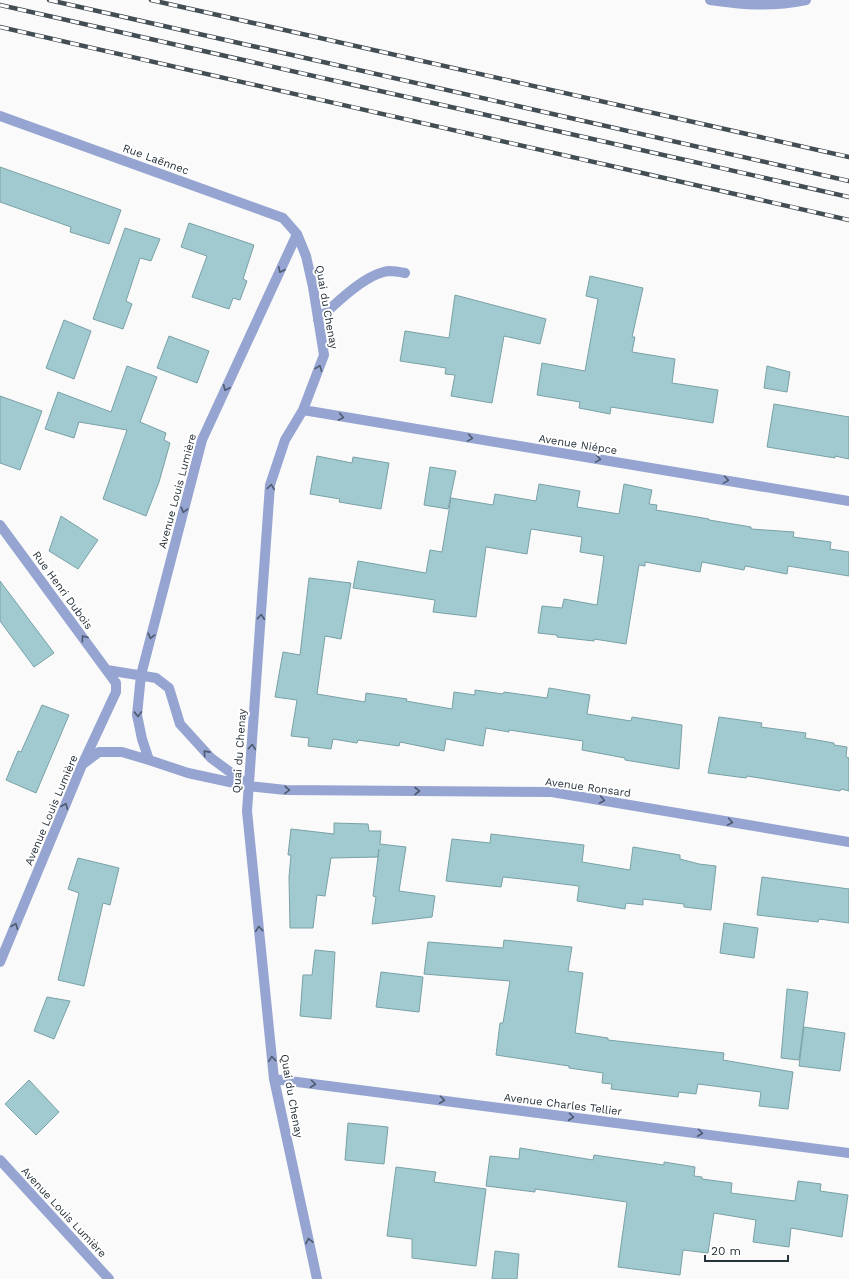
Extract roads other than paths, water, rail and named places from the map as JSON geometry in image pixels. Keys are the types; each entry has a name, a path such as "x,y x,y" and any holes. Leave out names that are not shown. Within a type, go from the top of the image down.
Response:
{"street":[{"path":"710,0 762,6 788,4 806,0"},
{"name":"Rue Laënnec","path":"0,116 283,218 297,234"},
{"name":"Quai du Chenay","path":"297,234 306,256 324,355 303,410 285,440 270,485 248,786 248,811 274,1079 317,1279"},
{"name":"Avenue Louis Lumière","path":"149,760 142,739 137,715 141,675 202,440 297,234"},
{"path":"318,320 347,293 371,277 388,271 405,273"},
{"name":"Avenue Niépce","path":"303,410 849,501"},
{"name":"Rue Henri Dubois","path":"0,525 107,670"},
{"path":"107,670 156,678 169,688 180,724 211,758 248,786"},
{"name":"Avenue Louis Lumière","path":"0,962 82,765 116,692 116,683 107,670"},
{"name":"Avenue Ronsard","path":"82,765 99,752 122,752 188,774 248,786 286,790 552,792 849,842"},
{"name":"Avenue Charles Tellier","path":"274,1079 849,1152"},
{"name":"Avenue Louis Lumière","path":"0,1160 109,1279"}],"railway":[{"path":"49,0 849,181"},
{"path":"151,0 849,157"},
{"path":"0,5 849,197"},
{"path":"0,27 849,220"}]}
